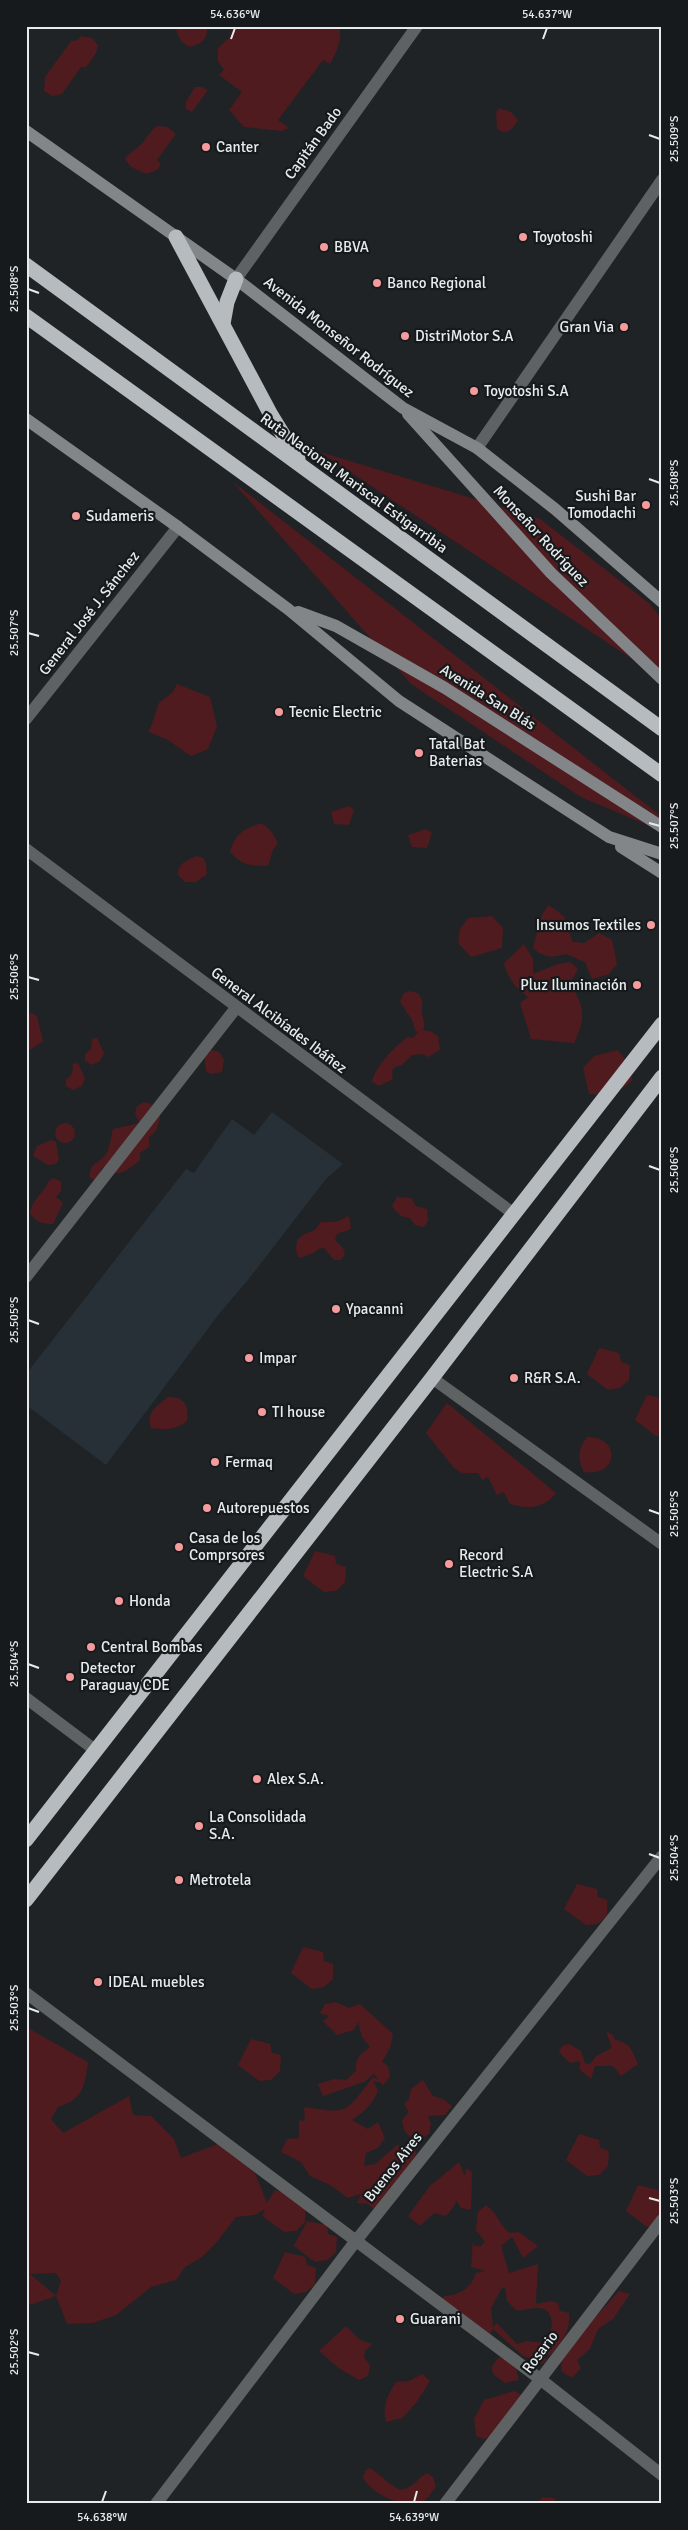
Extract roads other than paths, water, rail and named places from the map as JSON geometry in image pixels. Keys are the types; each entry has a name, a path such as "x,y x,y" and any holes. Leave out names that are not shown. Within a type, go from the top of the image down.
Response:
{"highway":[{"path":"176,236 271,415 303,466"},
{"name":"Ruta Nacional Mariscal Estigarribia","path":"26,266 659,727"},
{"path":"223,324 227,302 236,279"},
{"path":"26,316 662,775"},
{"path":"26,1840 94,1750 662,1024"},
{"path":"26,1900 432,1378 662,1077"}],"street":[{"name":"Capitán Bado","path":"236,279 417,26"},
{"name":"Avenida Monseñor Rodríguez","path":"26,131 236,279 403,408 477,448 652,590 662,602"},
{"path":"477,448 662,180"},
{"name":"Monseñor Rodríguez","path":"403,408 558,580 662,679"},
{"path":"26,419 178,526 288,609 399,701 662,873"},
{"name":"General José J. Sánchez","path":"26,719 178,526"},
{"name":"Avenida San Blás","path":"288,609 336,626 445,688 662,827"},
{"path":"609,837 662,854"},
{"name":"General Alcibíades Ibáñez","path":"26,849 236,1008 514,1214"},
{"path":"26,1277 236,1008"},
{"path":"432,1378 662,1544"},
{"path":"26,1698 94,1750"},
{"name":"Buenos Aires","path":"156,2504 355,2242 662,1856"},
{"path":"26,1993 540,2380 662,2475"},
{"name":"Rosario","path":"445,2504 662,2220"}],"place":[{"name":"Canter","path":"206,147"},
{"name":"Toyotoshi","path":"523,237"},
{"name":"BBVA","path":"324,247"},
{"name":"Banco Regional","path":"377,283"},
{"name":"Gran Via","path":"624,327"},
{"name":"DistriMotor S.A","path":"405,336"},
{"name":"Toyotoshi S.A","path":"474,391"},
{"name":"Sushi Bar Tomodachi","path":"646,505"},
{"name":"Sudameris","path":"76,516"},
{"name":"Tecnic Electric","path":"279,712"},
{"name":"Tatal Bat Baterias","path":"419,753"},
{"name":"Insumos Textiles","path":"651,925"},
{"name":"Pluz Iluminación","path":"637,985"},
{"name":"Ypacanni","path":"336,1309"},
{"name":"Impar","path":"249,1358"},
{"name":"R&R S.A.","path":"514,1378"},
{"name":"TI house","path":"262,1412"},
{"name":"Fermaq","path":"215,1462"},
{"name":"Autorepuestos","path":"207,1508"},
{"name":"Casa de los Comprsores","path":"179,1547"},
{"name":"Record Electric S.A","path":"449,1564"},
{"name":"Honda","path":"119,1601"},
{"name":"Central Bombas","path":"91,1647"},
{"name":"Detector Paraguay CDE","path":"70,1677"},
{"name":"Alex S.A.","path":"257,1779"},
{"name":"La Consolidada S.A.","path":"199,1826"},
{"name":"Metrotela","path":"179,1880"},
{"name":"IDEAL muebles","path":"98,1982"},
{"name":"Guarani","path":"400,2319"}]}
